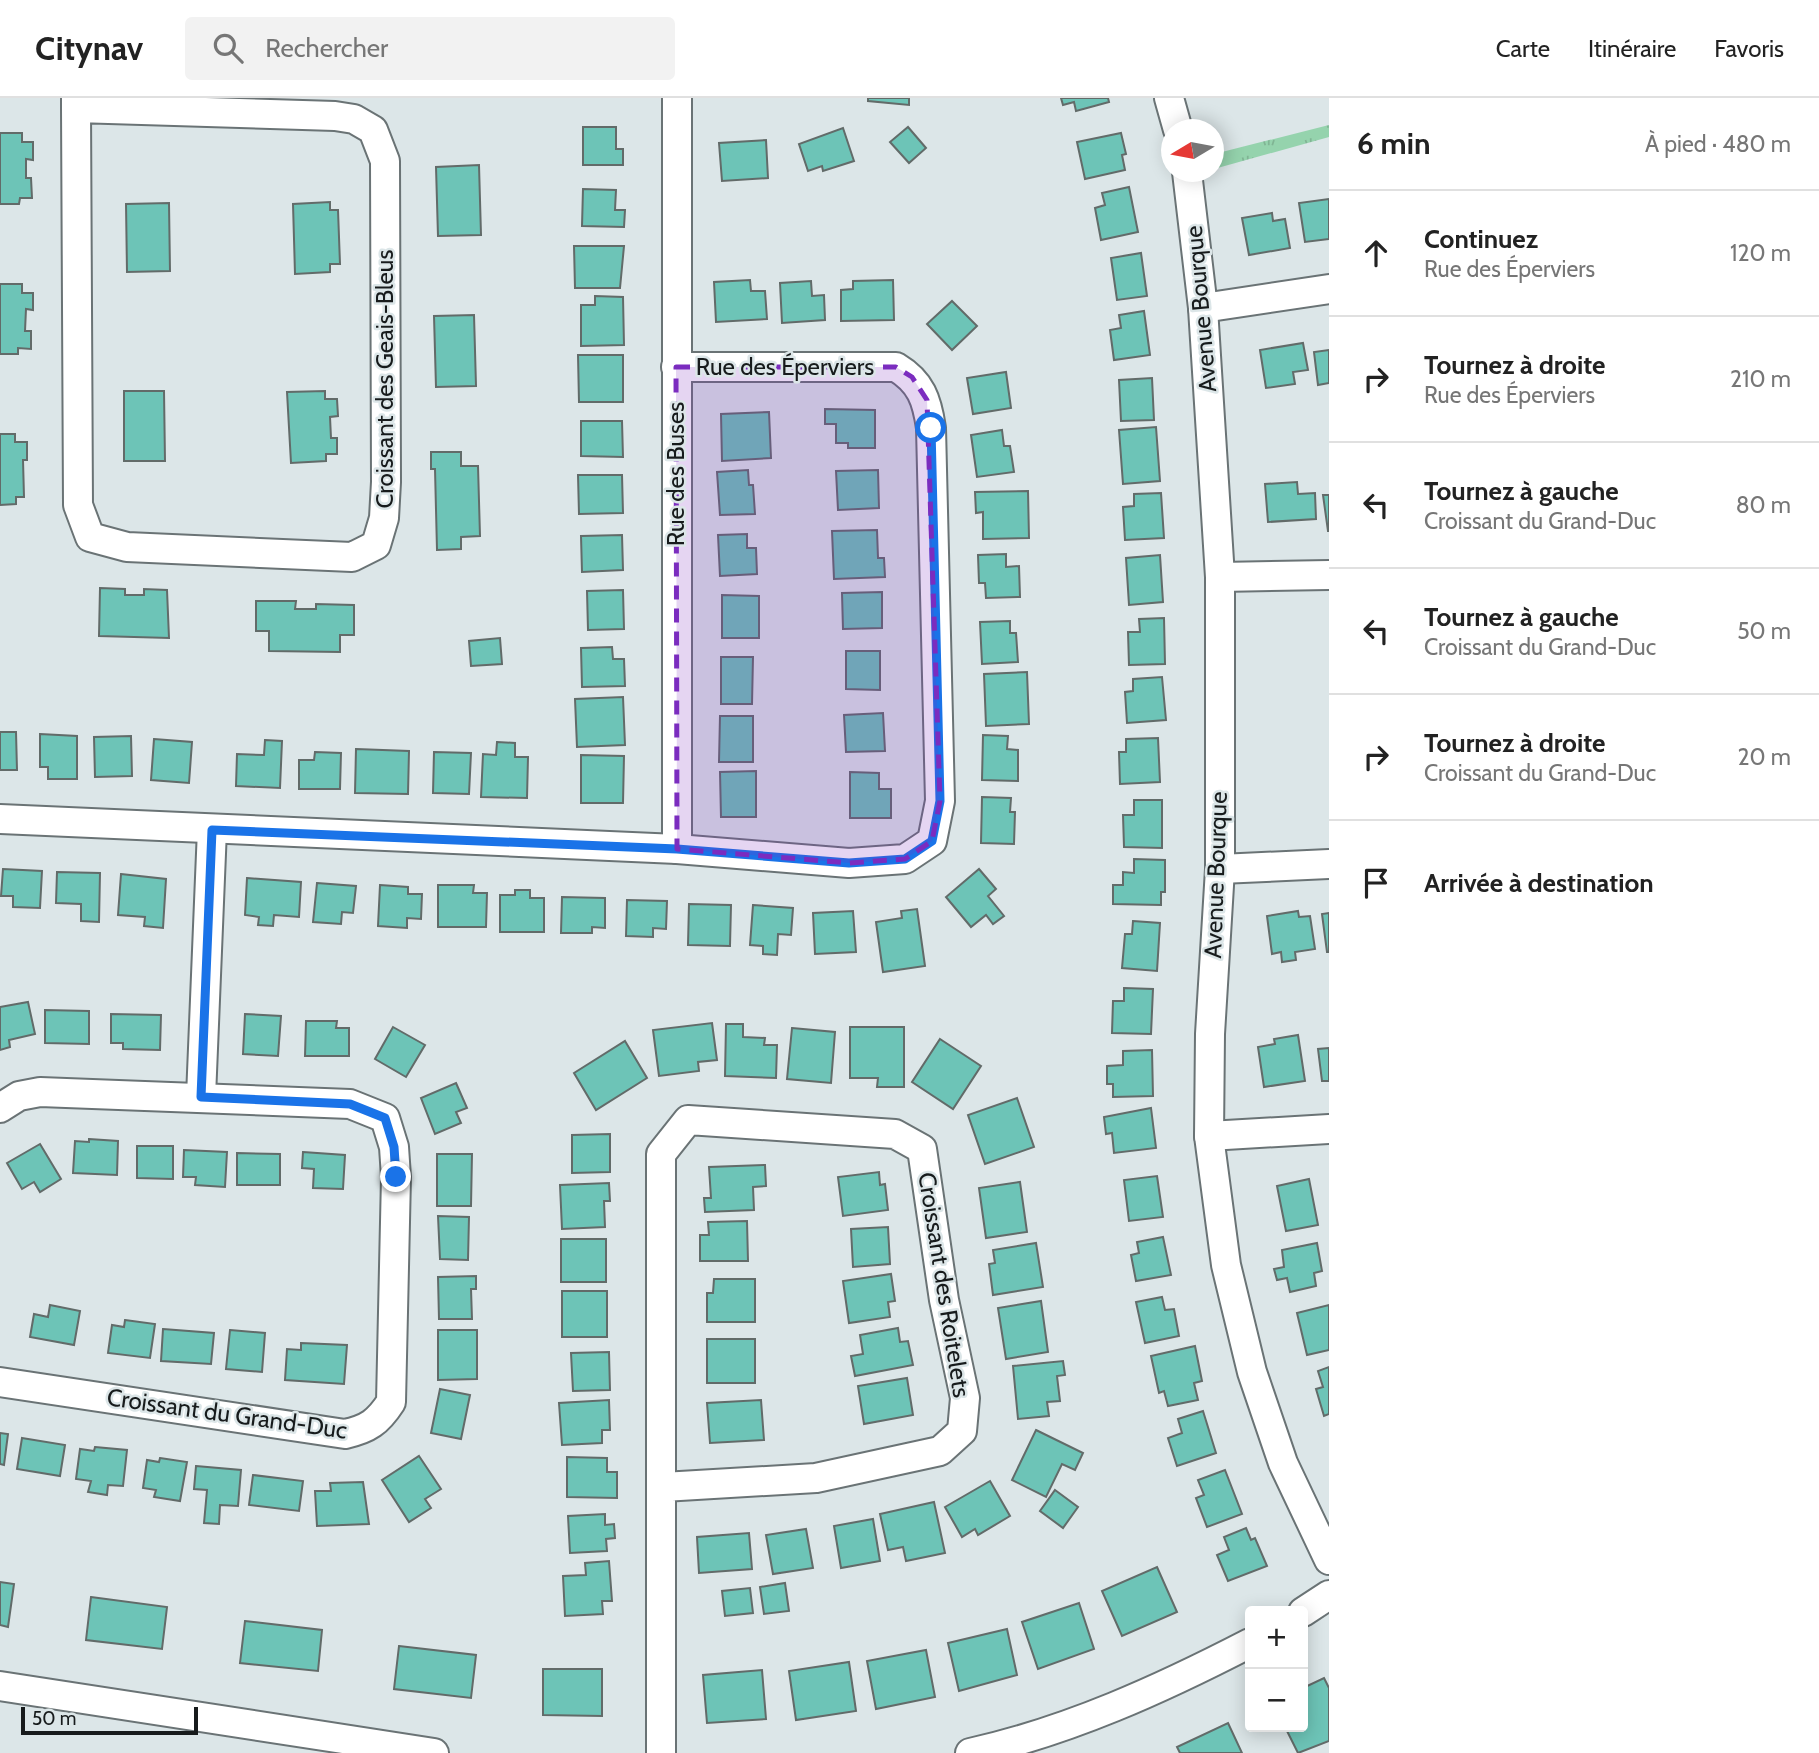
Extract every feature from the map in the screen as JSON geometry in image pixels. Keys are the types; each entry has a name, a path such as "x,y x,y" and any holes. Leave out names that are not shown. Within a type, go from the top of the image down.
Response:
{"street":[{"name":"Rue des Buses","path":"677,98 677,849"},
{"path":"1169,98 1175,119"},
{"name":"Croissant des Geais-Bleus","path":"76,103 335,116 354,119 373,130 385,161 387,356 384,519 376,545 352,557 127,547 90,537 78,505 76,103"},
{"name":"Avenue Bourque","path":"1188,182 1203,307 1220,577 1220,869 1210,1034 1209,1136 1226,1265 1252,1372 1283,1463 1329,1560"},
{"path":"1203,307 1329,289"},
{"name":"Rue des Éperviers","path":"0,819 677,849 849,863 905,859 932,841 940,801 931,428 927,400 912,377 895,367 676,367"},
{"path":"1220,577 1329,575"},
{"path":"201,1097 212,830"},
{"path":"1220,869 1329,864"},
{"name":"Croissant du Grand-Duc","path":"0,1108 19,1096 40,1092 350,1104 385,1118 394,1147 396,1177 391,1402 380,1419 366,1430 345,1434 0,1382"},
{"name":"Croissant des Roitelets","path":"661,1753 661,1154 688,1120 895,1134 922,1149 944,1300 965,1398 962,1431 940,1451 816,1478 663,1487"},
{"path":"1209,1136 1329,1129"},
{"path":"1308,1609 1329,1595"},
{"path":"970,1753 1059,1729 1179,1680 1245,1646"},
{"path":"0,1686 360,1747 434,1753"}],"highlighted area":[{"path":"676,367 896,367 912,377 927,400 940,801 932,841 905,859 849,863 677,849"}],"green space":[{"path":"1329,125 1329,137 1224,166 1224,151"}],"building":[{"path":"868,98 909,98 909,105 868,101"},
{"path":"1061,98 1108,98 1109,102 1076,111 1074,102 1063,105"},
{"path":"583,127 616,127 616,149 623,149 623,165 583,165"},
{"path":"908,127 926,148 909,163 890,142"},
{"path":"843,128 854,161 823,171 822,166 808,171 799,144"},
{"path":"0,133 22,133 22,142 33,142 33,160 26,159 26,178 31,178 32,198 20,198 19,204 0,204"},
{"path":"1121,133 1126,154 1122,155 1125,170 1085,179 1077,142"},
{"path":"766,140 768,178 722,181 719,143"},
{"path":"479,165 481,235 438,236 436,167"},
{"path":"1129,187 1138,232 1101,240 1095,208 1105,205 1102,193"},
{"path":"583,189 616,190 615,210 625,210 624,227 582,226"},
{"path":"1329,199 1329,239 1305,242 1299,203"},
{"path":"330,202 330,210 338,210 340,264 330,264 330,272 295,274 293,204"},
{"path":"169,203 170,271 127,272 126,204"},
{"path":"1272,213 1273,221 1285,219 1290,248 1249,255 1242,218"},
{"path":"574,246 624,246 620,288 575,288"},
{"path":"1141,253 1147,296 1117,300 1111,258"},
{"path":"750,280 751,291 765,291 767,319 716,322 714,282"},
{"path":"893,280 894,320 841,321 841,290 853,289 853,281"},
{"path":"811,281 812,296 824,295 825,320 782,323 780,283"},
{"path":"0,284 22,284 22,293 33,293 33,310 26,309 25,331 31,331 31,349 18,348 18,354 0,354"},
{"path":"595,296 623,297 624,345 581,346 581,305 595,305"},
{"path":"952,301 977,326 952,350 927,324"},
{"path":"1144,311 1150,355 1114,360 1110,330 1121,328 1119,315"},
{"path":"474,315 476,386 436,387 434,316"},
{"path":"1303,343 1308,370 1293,372 1295,384 1266,388 1260,350"},
{"path":"1329,350 1329,383 1318,385 1314,352"},
{"path":"578,355 623,355 623,402 579,402"},
{"path":"1006,372 1011,408 973,414 967,378"},
{"path":"1152,378 1154,420 1121,421 1119,380"},
{"path":"124,391 164,391 165,461 124,461"},
{"path":"325,391 325,399 337,399 338,416 330,417 331,438 337,438 337,454 326,454 326,461 291,463 287,392"},
{"path":"825,409 875,410 875,448 848,448 848,443 836,443 836,424 825,424"},
{"path":"769,412 771,458 722,461 721,414"},
{"path":"581,421 622,421 623,457 581,456"},
{"path":"1156,427 1160,481 1123,484 1119,430"},
{"path":"1002,430 1004,446 1010,446 1014,472 977,477 971,435"},
{"path":"0,434 15,434 15,442 27,442 27,460 23,460 24,497 16,497 16,504 0,505"},
{"path":"431,452 461,452 461,466 478,466 480,536 461,537 461,549 437,550 435,469 431,469"},
{"path":"748,470 749,485 753,485 755,514 720,515 717,472"},
{"path":"878,470 879,508 838,510 836,471"},
{"path":"578,475 622,475 623,513 579,514"},
{"path":"1297,482 1298,494 1315,493 1316,519 1268,522 1265,484"},
{"path":"1028,491 1029,538 983,539 983,512 976,513 975,492"},
{"path":"1161,493 1164,538 1125,540 1123,507 1134,506 1134,494"},
{"path":"1323,495 1329,495 1329,531 1328,531"},
{"path":"877,530 878,558 884,558 885,577 834,579 832,531"},
{"path":"747,534 747,548 756,548 757,574 720,576 718,535"},
{"path":"622,535 623,570 582,572 581,536"},
{"path":"1006,554 1006,567 1019,566 1020,597 986,598 985,583 979,583 978,555"},
{"path":"1160,555 1163,602 1129,605 1126,558"},
{"path":"100,588 125,589 125,595 144,595 144,589 167,590 169,638 99,636"},
{"path":"623,590 624,629 588,630 587,591"},
{"path":"882,592 882,628 843,629 842,593"},
{"path":"722,595 759,596 759,638 722,638"},
{"path":"256,601 296,601 295,609 316,609 316,604 354,605 354,635 340,635 340,652 269,651 269,631 256,631"},
{"path":"1164,618 1165,664 1129,665 1128,632 1140,632 1139,619"},
{"path":"1010,621 1010,633 1016,633 1018,662 982,664 980,622"},
{"path":"500,638 502,664 471,666 469,641"},
{"path":"612,647 613,659 624,659 625,686 582,687 581,648"},
{"path":"846,651 880,651 880,690 846,689"},
{"path":"721,657 753,657 752,704 721,704"},
{"path":"1027,672 1029,724 986,726 984,674"},
{"path":"1162,677 1166,720 1127,723 1125,692 1133,691 1133,679"},
{"path":"623,697 625,745 577,747 575,699"},
{"path":"883,713 885,751 846,752 844,715"},
{"path":"720,716 753,716 753,762 719,762"},
{"path":"0,732 16,732 17,770 0,770"},
{"path":"40,734 77,736 77,779 48,779 48,767 40,767"},
{"path":"983,735 1008,736 1007,749 1018,750 1018,781 982,780"},
{"path":"131,736 132,776 95,777 94,737"},
{"path":"1158,738 1160,782 1120,784 1119,752 1126,752 1126,739"},
{"path":"154,739 192,742 189,783 151,780"},
{"path":"265,740 282,741 280,788 236,786 237,754 264,755"},
{"path":"497,742 515,743 515,757 528,757 527,798 481,797 483,754 496,755"},
{"path":"356,749 409,751 408,794 355,793"},
{"path":"315,752 341,753 340,789 299,789 299,760 314,760"},
{"path":"434,752 471,753 469,794 433,793"},
{"path":"581,755 624,756 623,803 581,803"},
{"path":"756,771 756,817 721,817 720,772"},
{"path":"850,772 879,773 879,789 891,789 891,818 850,818"},
{"path":"982,797 1011,798 1010,812 1015,812 1014,844 981,843"},
{"path":"1134,800 1162,800 1162,848 1124,847 1123,815 1134,815"},
{"path":"1134,859 1165,860 1165,892 1161,892 1161,905 1113,904 1113,885 1123,885 1123,872 1134,873"},
{"path":"3,869 42,871 40,908 13,907 13,896 1,896"},
{"path":"979,869 996,889 988,896 1004,916 993,924 986,915 971,927 946,897"},
{"path":"57,872 100,873 99,922 81,921 81,904 56,903"},
{"path":"121,874 166,879 163,928 144,926 145,917 118,915"},
{"path":"247,878 301,882 299,917 274,915 273,926 258,925 259,917 245,915"},
{"path":"317,883 356,886 353,913 342,912 341,924 313,922"},
{"path":"380,885 408,887 408,894 422,894 421,919 407,918 407,928 378,926"},
{"path":"438,885 474,885 473,893 487,893 486,927 438,927"},
{"path":"515,890 530,890 530,898 544,898 544,932 500,932 500,895 515,895"},
{"path":"562,897 605,898 605,928 592,927 592,933 561,933"},
{"path":"627,900 667,901 666,929 653,928 653,937 626,936"},
{"path":"689,904 731,905 730,946 688,945"},
{"path":"753,905 793,908 791,935 778,934 777,955 763,954 763,946 750,945"},
{"path":"917,909 925,966 883,972 876,922 902,918 901,911"},
{"path":"853,911 856,952 815,954 813,913"},
{"path":"1298,911 1299,917 1310,916 1315,949 1295,952 1296,960 1282,962 1281,952 1272,954 1267,916"},
{"path":"1329,913 1329,952 1327,952 1322,914"},
{"path":"1133,921 1160,923 1157,971 1122,968 1125,934 1132,934"},
{"path":"1124,988 1153,989 1151,1034 1112,1033 1113,1001 1124,1001"},
{"path":"28,1002 35,1034 9,1040 10,1047 0,1050 0,1007"},
{"path":"45,1010 89,1011 89,1044 45,1043"},
{"path":"111,1014 161,1015 160,1050 123,1049 123,1043 111,1043"},
{"path":"245,1014 281,1016 278,1056 243,1054"},
{"path":"306,1021 337,1021 336,1028 349,1028 349,1056 305,1056"},
{"path":"712,1023 717,1060 698,1062 699,1071 659,1076 653,1030"},
{"path":"726,1024 743,1024 743,1037 765,1038 764,1045 777,1045 776,1078 725,1076"},
{"path":"393,1027 425,1045 406,1077 375,1059"},
{"path":"850,1027 904,1027 904,1087 877,1087 878,1078 850,1078"},
{"path":"792,1028 835,1032 831,1083 787,1079"},
{"path":"1298,1035 1305,1081 1264,1087 1258,1047 1275,1044 1274,1039"},
{"path":"940,1039 981,1066 953,1109 912,1082"},
{"path":"625,1041 647,1078 596,1110 574,1073"},
{"path":"1329,1048 1329,1081 1322,1081 1318,1049"},
{"path":"1152,1050 1153,1096 1113,1097 1113,1084 1107,1084 1107,1066 1123,1065 1123,1051"},
{"path":"456,1083 467,1108 456,1112 461,1123 435,1134 421,1098"},
{"path":"1017,1098 1034,1147 985,1164 968,1115"},
{"path":"1151,1108 1156,1148 1114,1153 1112,1133 1106,1134 1104,1117"},
{"path":"610,1134 610,1172 572,1173 572,1135"},
{"path":"89,1139 118,1141 117,1175 73,1173 75,1141 89,1142"},
{"path":"40,1144 61,1179 40,1192 34,1182 22,1189 7,1163"},
{"path":"137,1146 173,1146 173,1179 137,1178"},
{"path":"184,1150 227,1152 225,1187 195,1185 196,1177 183,1177"},
{"path":"303,1152 345,1155 343,1189 313,1188 314,1169 302,1168"},
{"path":"237,1153 280,1154 280,1185 237,1185"},
{"path":"437,1154 472,1154 471,1206 437,1206"},
{"path":"765,1165 766,1186 753,1187 754,1210 705,1212 704,1198 711,1198 709,1167"},
{"path":"879,1172 880,1185 885,1184 888,1210 843,1216 838,1177"},
{"path":"1157,1176 1163,1217 1129,1221 1124,1180"},
{"path":"1309,1179 1318,1225 1286,1231 1277,1186"},
{"path":"1020,1182 1027,1232 986,1238 979,1188"},
{"path":"609,1183 610,1201 604,1201 605,1227 562,1229 560,1185"},
{"path":"438,1216 469,1217 468,1260 440,1259"},
{"path":"747,1221 748,1261 700,1261 700,1235 709,1235 708,1222"},
{"path":"888,1227 890,1264 853,1267 851,1229"},
{"path":"1163,1237 1171,1275 1136,1281 1131,1255 1139,1253 1137,1242"},
{"path":"561,1239 606,1239 606,1282 561,1282"},
{"path":"1036,1243 1043,1287 993,1295 989,1264 995,1263 993,1250"},
{"path":"1317,1243 1322,1271 1314,1273 1316,1286 1290,1292 1287,1278 1277,1280 1274,1269 1284,1267 1282,1250"},
{"path":"891,1274 895,1301 888,1302 890,1317 849,1323 843,1281"},
{"path":"476,1276 476,1289 471,1289 472,1319 439,1319 438,1277"},
{"path":"714,1279 755,1279 755,1322 707,1322 707,1293 713,1293"},
{"path":"562,1291 607,1291 607,1337 562,1337"},
{"path":"1162,1297 1165,1310 1174,1309 1179,1336 1145,1343 1136,1302"},
{"path":"1041,1301 1048,1352 1006,1359 998,1308"},
{"path":"50,1305 80,1311 74,1345 30,1337 34,1314 48,1317"},
{"path":"1329,1305 1329,1350 1307,1355 1297,1313"},
{"path":"125,1320 155,1324 150,1358 108,1353 112,1325 124,1327"},
{"path":"898,1328 900,1342 908,1341 913,1365 855,1376 851,1356 863,1354 860,1335"},
{"path":"163,1329 214,1333 211,1364 161,1361"},
{"path":"230,1330 265,1333 262,1372 226,1369"},
{"path":"438,1330 477,1330 477,1379 438,1380"},
{"path":"707,1339 755,1339 755,1383 707,1383"},
{"path":"301,1343 347,1345 344,1384 285,1380 287,1349 301,1350"},
{"path":"1195,1346 1202,1381 1194,1383 1198,1400 1168,1406 1164,1391 1159,1393 1151,1356"},
{"path":"609,1352 610,1390 573,1391 571,1353"},
{"path":"1063,1361 1065,1375 1057,1376 1060,1401 1047,1402 1049,1416 1018,1419 1013,1366"},
{"path":"1329,1367 1329,1414 1324,1416 1316,1389 1323,1387 1318,1371"},
{"path":"907,1378 913,1415 864,1424 858,1386"},
{"path":"440,1389 470,1395 461,1439 431,1433"},
{"path":"609,1400 610,1430 602,1430 602,1443 562,1445 559,1403"},
{"path":"761,1400 764,1440 710,1443 707,1403"},
{"path":"1203,1411 1216,1453 1177,1466 1168,1438 1182,1433 1178,1419"},
{"path":"1036,1430 1083,1453 1075,1470 1062,1464 1046,1497 1012,1480"},
{"path":"0,1433 8,1434 4,1465 0,1464"},
{"path":"22,1438 65,1445 60,1476 17,1469"},
{"path":"95,1447 127,1450 123,1486 108,1485 107,1495 88,1492 91,1481 76,1479 80,1449 94,1451"},
{"path":"419,1456 441,1489 425,1499 431,1508 409,1522 382,1480"},
{"path":"567,1457 607,1458 607,1472 617,1472 617,1498 567,1497"},
{"path":"160,1458 187,1462 180,1501 154,1497 156,1490 143,1488 147,1460 159,1462"},
{"path":"196,1466 241,1470 238,1506 220,1505 219,1524 204,1523 207,1490 194,1489"},
{"path":"1225,1470 1242,1514 1207,1527 1196,1498 1204,1495 1198,1480"},
{"path":"253,1475 303,1481 299,1511 249,1505"},
{"path":"990,1481 1010,1516 978,1535 975,1529 962,1537 945,1507"},
{"path":"363,1482 369,1524 317,1526 315,1491 331,1491 330,1483"},
{"path":"1055,1490 1078,1507 1063,1528 1040,1511"},
{"path":"934,1502 945,1553 906,1561 903,1547 888,1550 880,1514"},
{"path":"605,1514 605,1525 614,1524 615,1538 606,1539 607,1551 570,1553 568,1516"},
{"path":"873,1519 880,1561 841,1568 834,1526"},
{"path":"1246,1528 1251,1540 1255,1538 1267,1566 1228,1581 1217,1555 1229,1550 1224,1537"},
{"path":"806,1529 813,1568 773,1574 766,1535"},
{"path":"749,1533 752,1569 699,1573 697,1537"},
{"path":"609,1561 612,1601 602,1601 603,1614 565,1616 563,1576 586,1575 585,1563"},
{"path":"1157,1567 1177,1612 1122,1636 1102,1591"},
{"path":"0,1582 14,1584 8,1627 0,1625"},
{"path":"785,1583 789,1611 764,1614 760,1587"},
{"path":"750,1588 753,1613 725,1616 722,1591"},
{"path":"91,1597 167,1607 162,1649 86,1640"},
{"path":"1079,1603 1094,1649 1038,1669 1022,1622"},
{"path":"245,1621 322,1630 318,1671 240,1663"},
{"path":"1007,1629 1017,1675 959,1691 948,1643"},
{"path":"399,1646 476,1655 471,1698 394,1689"},
{"path":"926,1650 935,1697 876,1709 867,1661"},
{"path":"849,1662 856,1711 796,1720 789,1671"},
{"path":"543,1669 602,1669 602,1716 543,1715"},
{"path":"762,1670 766,1719 707,1723 703,1675"},
{"path":"1324,1678 1329,1688 1329,1741 1298,1753 1288,1732 1308,1732 1308,1686"},
{"path":"1228,1723 1242,1753 1180,1753 1177,1747"}],"route":[{"path":"396,1177 394,1147 385,1118 350,1104 201,1097 212,830 677,849 849,863 905,859 932,841 940,801 931,428"}]}
